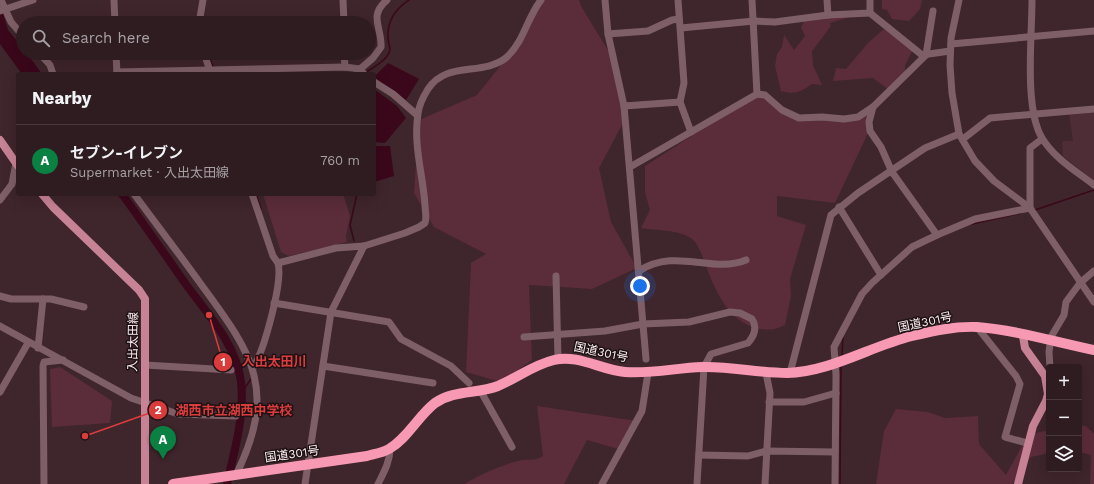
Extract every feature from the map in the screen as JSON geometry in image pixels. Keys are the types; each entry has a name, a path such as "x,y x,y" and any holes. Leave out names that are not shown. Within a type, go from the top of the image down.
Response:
{"highway":[{"name":"国道301号","path":"173,484 367,456 390,448 405,436 422,414 435,404 456,393 498,386 543,363 558,359 576,359 613,370 648,373 704,367 766,373 790,372 808,370 910,337 936,331 977,327 1094,350"}],"main road":[{"path":"0,140 16,163"},
{"name":"入出太田線","path":"44,196 53,207 139,290 145,299 145,484"},
{"path":"1023,336 1025,348 1046,376"},
{"path":"1018,484 1033,426 1046,403"}],"street":[{"path":"2,0 2,10 16,28"},
{"path":"2,10 33,0"},
{"path":"114,0 115,16"},
{"path":"200,16 203,0"},
{"path":"343,0 344,16"},
{"path":"376,54 381,47 376,15 379,8 387,0"},
{"path":"278,263 336,248 364,246 419,228 426,221 424,184 419,157 418,115 421,101 438,78 450,73 492,65 506,58 515,49 524,34 536,6 541,0"},
{"path":"605,0 608,34 624,106 646,359"},
{"path":"678,0 684,83 680,102 691,132"},
{"path":"752,0 754,21 754,61 757,94"},
{"path":"827,0 828,15"},
{"path":"870,0 870,13"},
{"path":"959,0 950,47 952,94 961,136 975,161 994,181 1030,208 1094,302"},
{"path":"1032,0 1031,98 1033,116 1042,138 1050,149 1094,185"},
{"path":"926,55 933,11"},
{"path":"681,28 754,21 775,22 828,15 870,13 917,50 926,55"},
{"path":"608,34 648,31 672,20 679,19"},
{"path":"630,167 757,94 765,95 782,110 799,118 854,118 873,107 926,55 950,47 1094,31"},
{"path":"46,60 50,64 52,72"},
{"path":"116,60 117,72"},
{"path":"206,60 210,71"},
{"path":"344,60 345,67"},
{"path":"164,72 345,67 362,72 371,60"},
{"path":"376,83 393,94 418,115"},
{"path":"624,106 680,102"},
{"path":"873,107 869,122 870,131 880,147 892,172 937,235"},
{"path":"790,372 828,223 831,215 839,207 925,148 961,136 990,118 1033,116 1094,109"},
{"path":"1030,208 1030,148 1042,138"},
{"path":"0,200 12,184 16,168"},
{"path":"135,196 232,326 253,368 257,389 256,422 252,437 236,475"},
{"path":"253,196 273,256 278,263 278,285 274,303 259,358 253,368"},
{"path":"839,207 881,275"},
{"path":"835,484 836,393 834,347 862,294 912,247 975,219 1030,208"},
{"path":"305,484 331,312 364,246"},
{"path":"639,271 649,265 666,261 692,260 732,264 746,260"},
{"path":"1050,364 1049,352 1051,337 1064,315 1066,302 1080,283 1094,271"},
{"path":"556,276 556,336 558,359"},
{"path":"0,296 11,299 52,299 84,307"},
{"path":"38,348 43,299"},
{"path":"274,303 389,322 401,339 451,366 469,383"},
{"path":"524,338 605,331 643,324 689,322 730,312 740,313 752,319 756,328 748,343 711,354 704,367 697,484"},
{"path":"0,326 28,343 64,360 144,404 178,414 236,416"},
{"path":"977,327 1016,376 1020,384 1005,437 1028,443"},
{"path":"0,392 28,343"},
{"path":"44,484 43,366 44,362 64,360"},
{"path":"145,365 231,370"},
{"path":"323,366 433,383"},
{"path":"602,484 642,410 648,373"},
{"path":"765,484 770,393 766,373"},
{"path":"480,390 512,447"},
{"path":"769,402 804,402 836,393"},
{"path":"378,484 388,464 390,448"},
{"path":"699,455 748,456 766,451 835,452"}],"shaded area":[{"path":"539,0 579,0 581,6 617,65 623,123 599,168 611,222 637,268 592,289 529,285 532,360 501,382 466,372 471,263 486,254 434,227 414,193 419,120 477,95 517,45"},
{"path":"882,0 922,0 920,9 909,21 892,19 887,10 882,9"},
{"path":"0,4 8,30 16,40 16,60 32,60 41,72 21,72 0,44"},
{"path":"860,14 830,23 831,26 812,51 813,65 822,85 812,84 801,91 794,93 781,91 775,66 777,54 782,47 784,35 794,50 805,36 801,27 806,18"},
{"path":"884,29 913,50 905,65 905,74 889,90 873,78 833,81 836,68 846,69 868,43"},
{"path":"388,63 419,79 406,100 376,78 376,75"},
{"path":"376,90 397,106 406,118 385,143 376,142"},
{"path":"757,94 793,117 851,119 872,112 869,131 835,203 777,196 777,216 806,225 790,279 791,296 785,325 771,330 763,330 746,324 738,319 724,304 697,245 692,239 680,233 641,228 650,210 645,192 645,166"},
{"path":"1094,111 1094,181 1063,156 1062,141 1073,141 1069,113"},
{"path":"376,146 390,146 394,176 376,181"},
{"path":"264,196 344,196 350,216 346,236 347,242 289,256 281,252"},
{"path":"60,367 112,401 110,423 52,427 50,369"},
{"path":"537,406 637,421 625,451 587,440 564,484 464,484 507,464 522,460 540,458 543,456"},
{"path":"896,409 928,412 945,418 978,416 979,444 1006,475 1028,435 1046,431 1046,454 1031,457 1012,484 876,484 884,431"},
{"path":"1082,425 1086,426 1094,434 1094,484 1090,484 1091,455 1082,453"}],"waterway":[{"path":"366,72 389,54 389,26 396,11 409,0"},
{"path":"210,60 213,67"},
{"path":"1035,210 1094,190"},
{"path":"123,196 211,317 234,355 241,382 242,395 238,434 227,484"},
{"path":"257,196 261,209"},
{"path":"354,241 350,225 357,196"},
{"path":"972,224 1021,213"},
{"path":"842,355 843,337"},
{"path":"840,484 841,366"},
{"path":"242,392 251,379"}],"place":[{"name":"入出太田川","path":"209,315"},
{"name":"湖西市立湖西中学校","path":"85,436"},
{"name":"セブン-イレブン","path":"163,459"}]}
